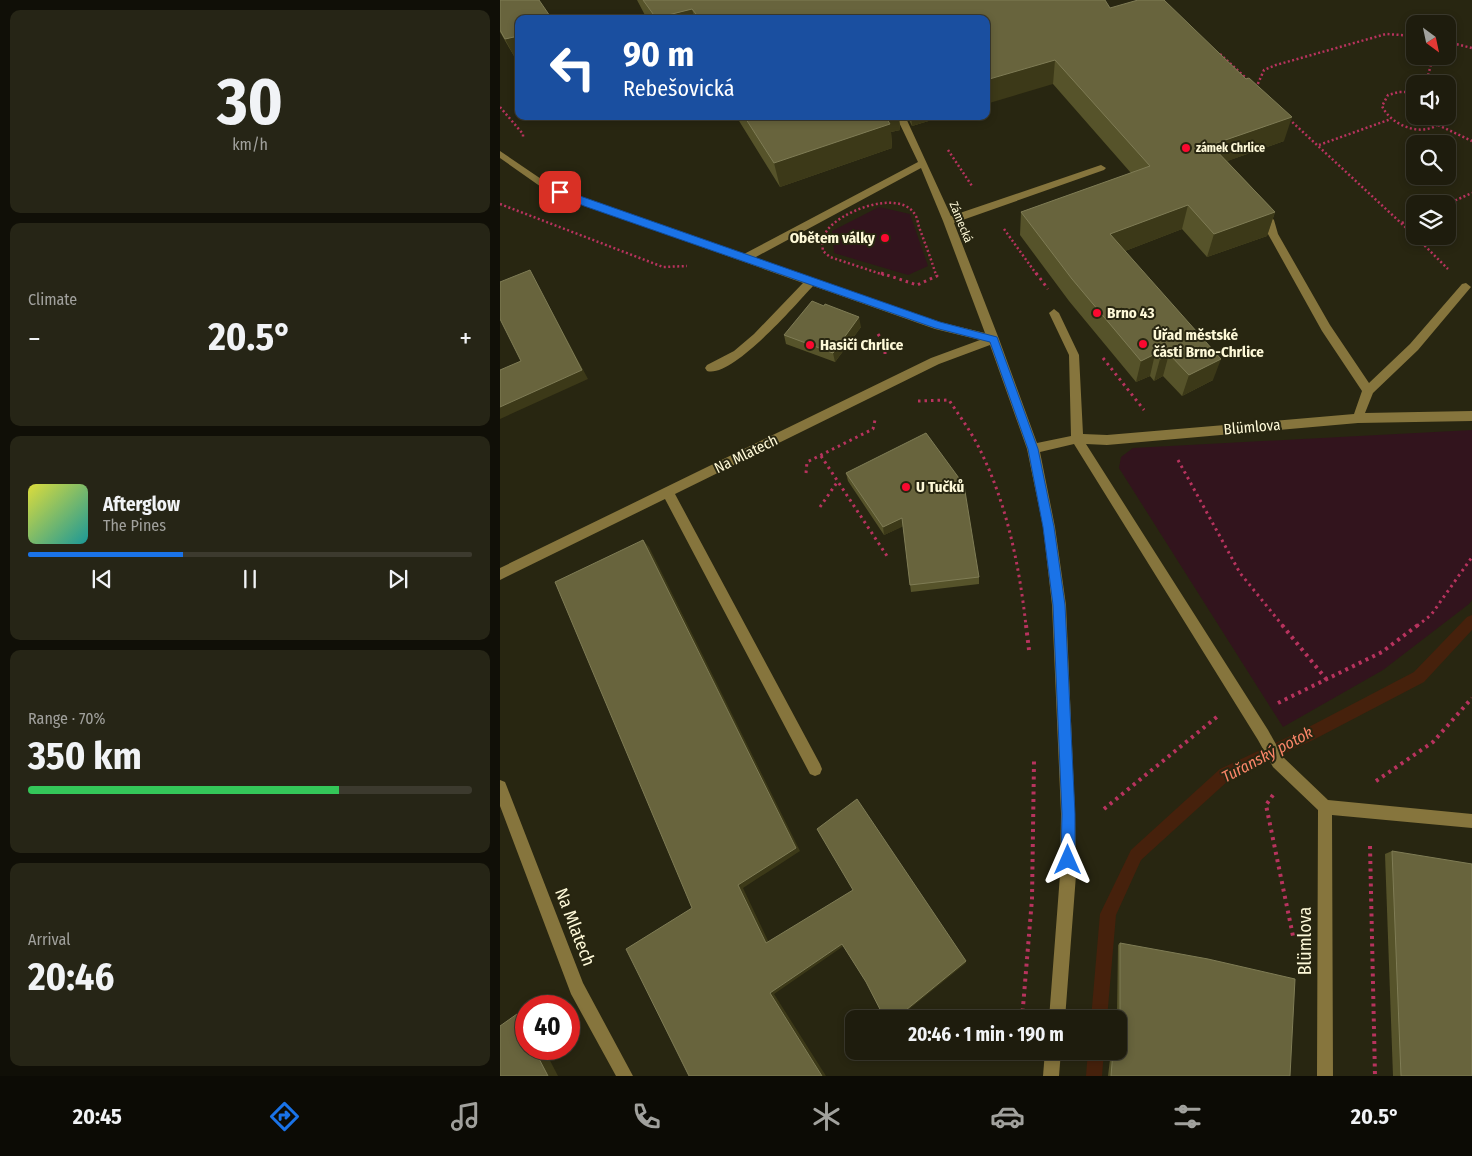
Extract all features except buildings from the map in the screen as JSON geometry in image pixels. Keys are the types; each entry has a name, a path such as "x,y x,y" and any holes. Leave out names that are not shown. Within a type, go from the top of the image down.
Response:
{"street":[{"name":"Zámecká","path":"902,120 948,222 994,339 1033,449 1049,527 1059,605 1068,814 1068,875 1057,1010"},
{"path":"500,154 547,187 587,204 939,326 994,339"},
{"path":"745,258 923,163"},
{"path":"948,222 1101,168"},
{"path":"1256,206 1269,220 1273,234 1326,328 1368,391"},
{"path":"710,368 738,354 811,281"},
{"path":"1358,418 1368,391 1414,347 1466,287"},
{"path":"1054,313 1074,355 1076,438 1283,767 1325,807 1472,821"},
{"name":"Na Mlatech","path":"500,574 935,361 994,339"},
{"name":"Blümlova","path":"1033,449 1076,438 1107,440 1358,418 1472,416"},
{"path":"668,492 815,769"},
{"name":"Na Mlatech","path":"500,787 576,988 625,1076"},
{"name":"Blümlova","path":"1325,807 1325,1076"},
{"path":"1051,1076 1052,1060"}],"path":[{"path":"1256,88 1264,70 1276,65 1386,34 1406,35"},
{"path":"1456,44 1472,48"},
{"path":"1220,54 1263,94"},
{"path":"1238,77 1247,79"},
{"path":"1406,91 1387,96 1383,101 1382,107 1391,119 1399,124 1420,129 1438,125 1472,141"},
{"path":"500,108 522,134 524,146"},
{"path":"1284,113 1406,227"},
{"path":"1318,146 1391,119"},
{"path":"947,149 1051,293"},
{"path":"1456,200 1472,193"},
{"path":"875,203 901,204 914,212 937,276 917,284 830,257 823,251 821,244 822,237 830,225 875,203"},
{"path":"1402,223 1406,221"},
{"path":"1424,245 1466,287"},
{"path":"1101,356 1150,417"},
{"path":"915,401 949,400 976,442 1004,509 1024,605 1030,654"},
{"path":"806,474 807,462 873,429 878,412"},
{"path":"1175,454 1240,572 1327,680"},
{"path":"821,456 889,559"},
{"path":"820,507 838,481"},
{"path":"1271,707 1382,652 1431,614 1472,557"},
{"path":"1371,784 1433,742 1472,698"},
{"path":"1104,809 1218,716"},
{"path":"1023,1010 1032,899 1034,760"},
{"path":"1283,767 1266,806 1294,940"},
{"path":"1370,846 1375,1076"}],"shaded area":[{"path":"879,207 910,214 928,266 908,275 834,253 832,231"},
{"path":"1472,430 1472,600 1383,670 1283,727 1119,468 1121,457 1133,448"}],"waterway":[{"name":"Tuřanský potok","path":"1100,1010 1108,914 1136,855 1225,774 1308,735 1419,677 1472,621"},
{"name":"Tuřanský potok","path":"1094,1076 1095,1060"}],"place":[{"name":"zámek Chrlice","path":"1186,148"},
{"name":"Obětem války","path":"885,238"},
{"name":"Brno 43","path":"1097,313"},
{"name":"Úřad městské části Brno-Chrlice","path":"1143,344"},
{"name":"Hasiči Chrlice","path":"810,345"},
{"name":"U Tučků","path":"906,487"}],"route":[{"path":"560,192 587,204 939,326 994,339 1033,449 1049,527 1059,605 1068,814 1068,860"}]}
